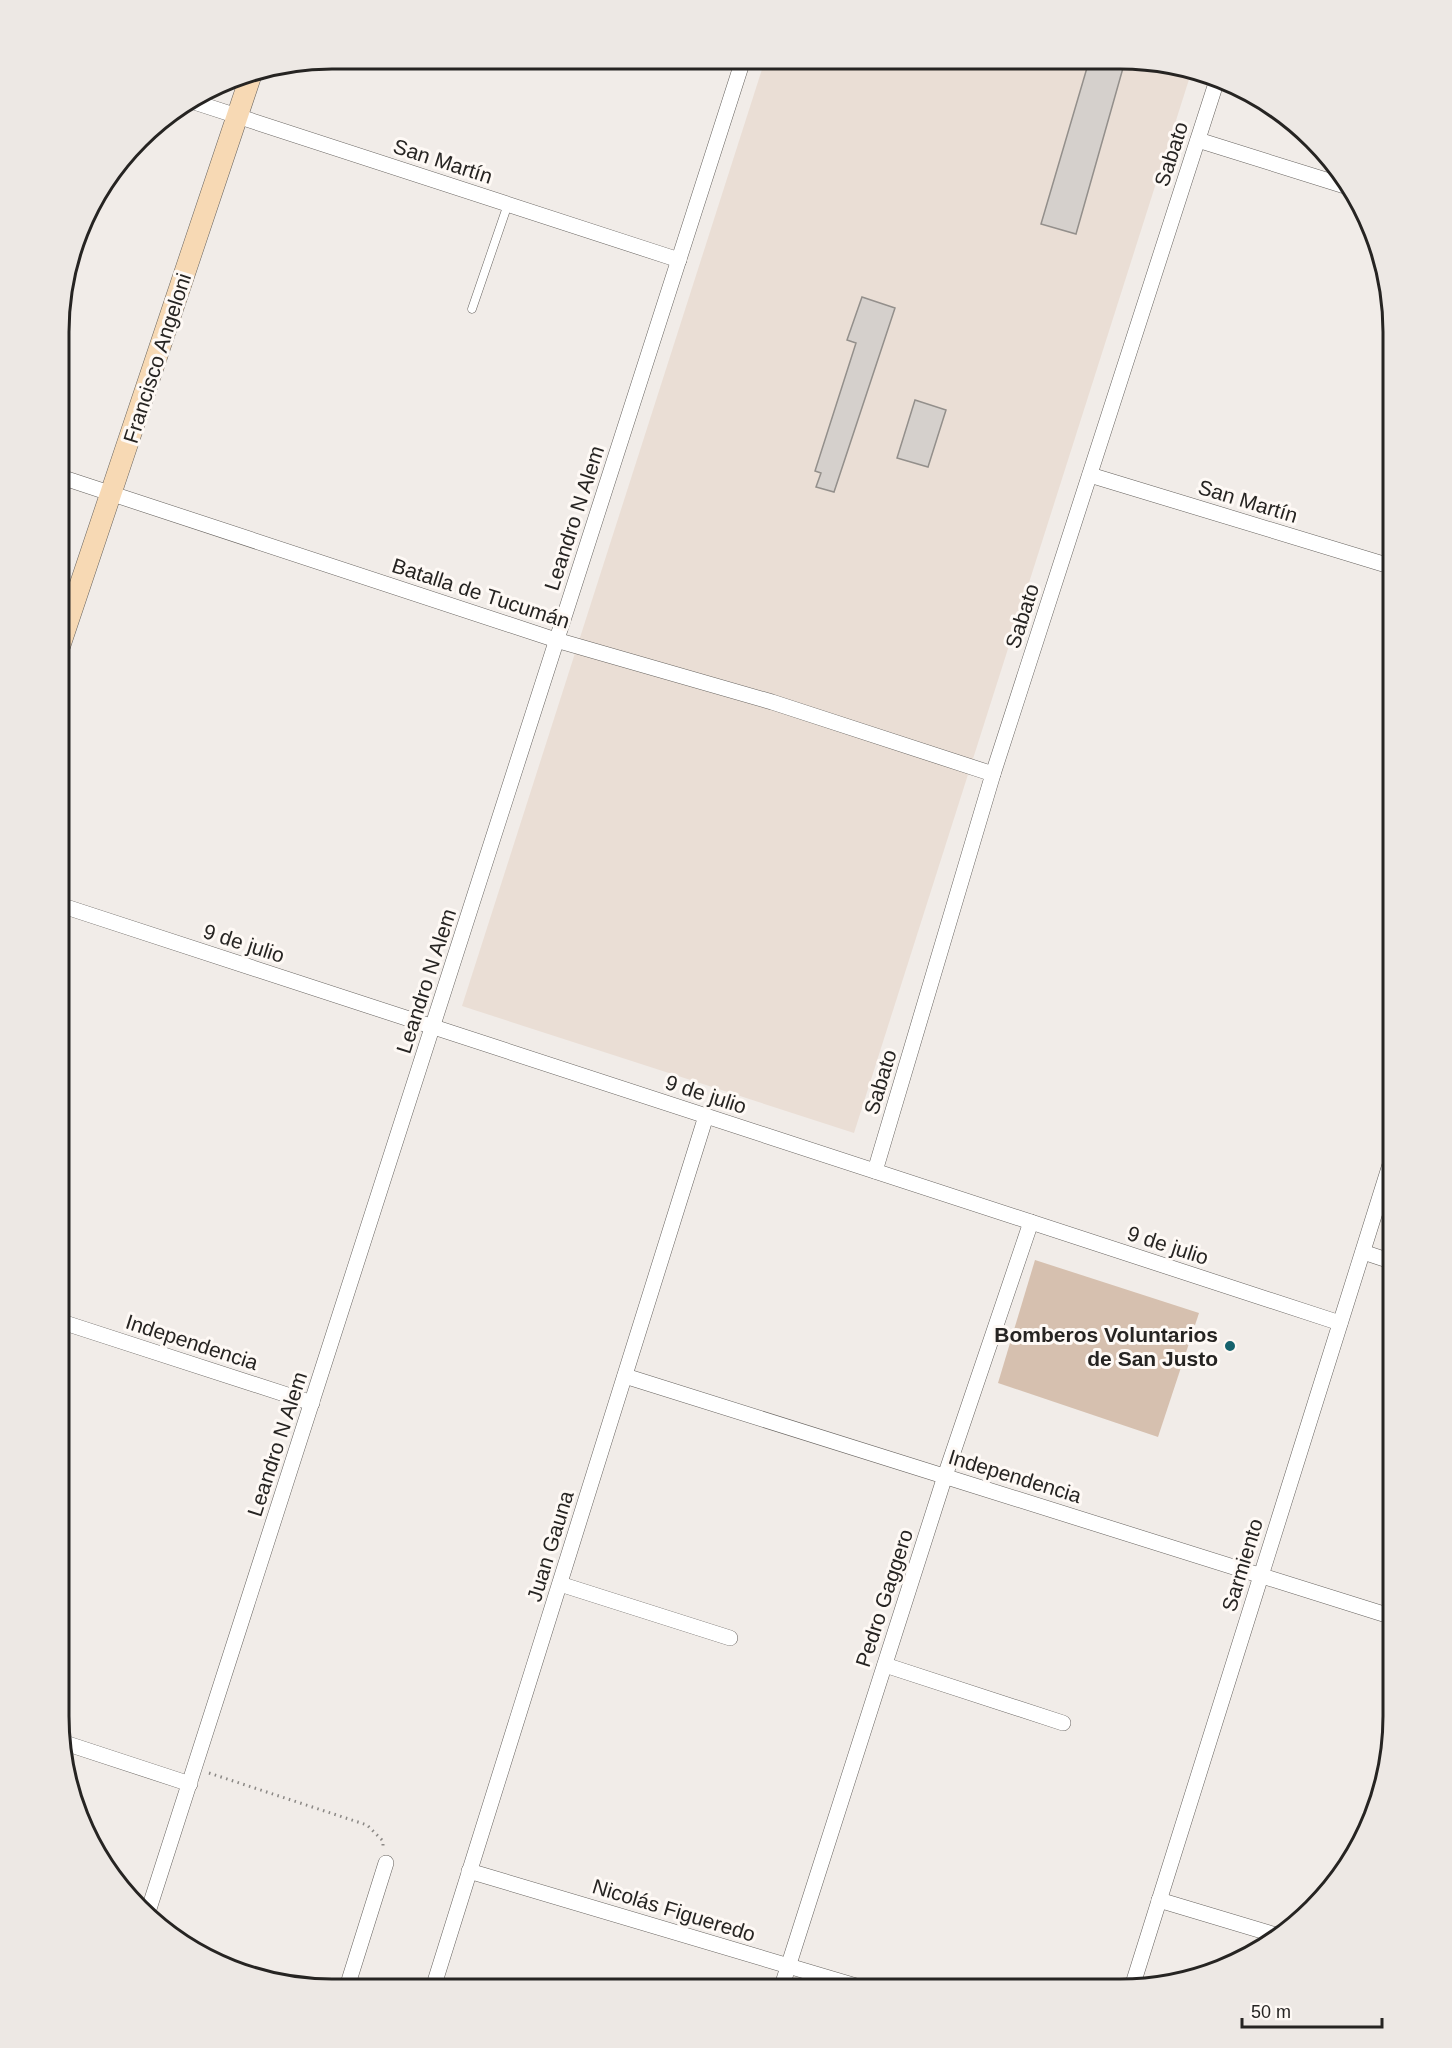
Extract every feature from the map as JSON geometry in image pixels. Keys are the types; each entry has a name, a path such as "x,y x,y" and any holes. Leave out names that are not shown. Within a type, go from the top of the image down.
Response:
{"main road":[{"name":"Francisco Angeloni","path":"69,618 248,83"}],"street":[{"name":"Leandro N Alem","path":"150,1906 740,69"},
{"name":"Sabato","path":"875,1171 993,774 1215,87"},
{"name":"San Martín","path":"200,104 679,260"},
{"path":"1198,140 1337,184"},
{"name":"San Martín","path":"1090,475 1383,564"},
{"name":"Batalla de Tucumán","path":"69,480 556,640 772,702 993,774"},
{"name":"9 de julio","path":"69,908 1340,1323"},
{"name":"Juan Gauna","path":"436,1979 706,1116"},
{"name":"Sarmiento","path":"1135,1978 1383,1187"},
{"name":"Pedro Gaggero","path":"784,1979 945,1476 1031,1222"},
{"path":"1363,1252 1383,1259"},
{"name":"Independencia","path":"69,1324 312,1403"},
{"name":"Independencia","path":"625,1376 1383,1614"},
{"path":"560,1584 730,1638"},
{"path":"885,1665 1063,1723"},
{"path":"71,1745 190,1784"},
{"path":"350,1979 386,1863"},
{"name":"Nicolás Figueredo","path":"469,1871 833,1979"},
{"path":"1160,1900 1269,1933"}],"lane":[{"path":"472,309 508,204"}],"path":[{"path":"194,1768 367,1825 383,1841 386,1863"}],"shaded area":[{"path":"762,69 1120,69 1155,71 1189,78 854,1133 462,1006"},
{"path":"1035,1260 1199,1313 1158,1437 998,1383"}],"building":[{"path":"1087,69 1123,69 1076,234 1041,224"},
{"path":"862,297 895,308 834,492 816,487 821,473 815,471 856,343 847,340"},
{"path":"915,400 946,410 928,467 897,458"}],"place":[{"name":"Bomberos Voluntarios de San Justo","path":"1230,1346"}]}
